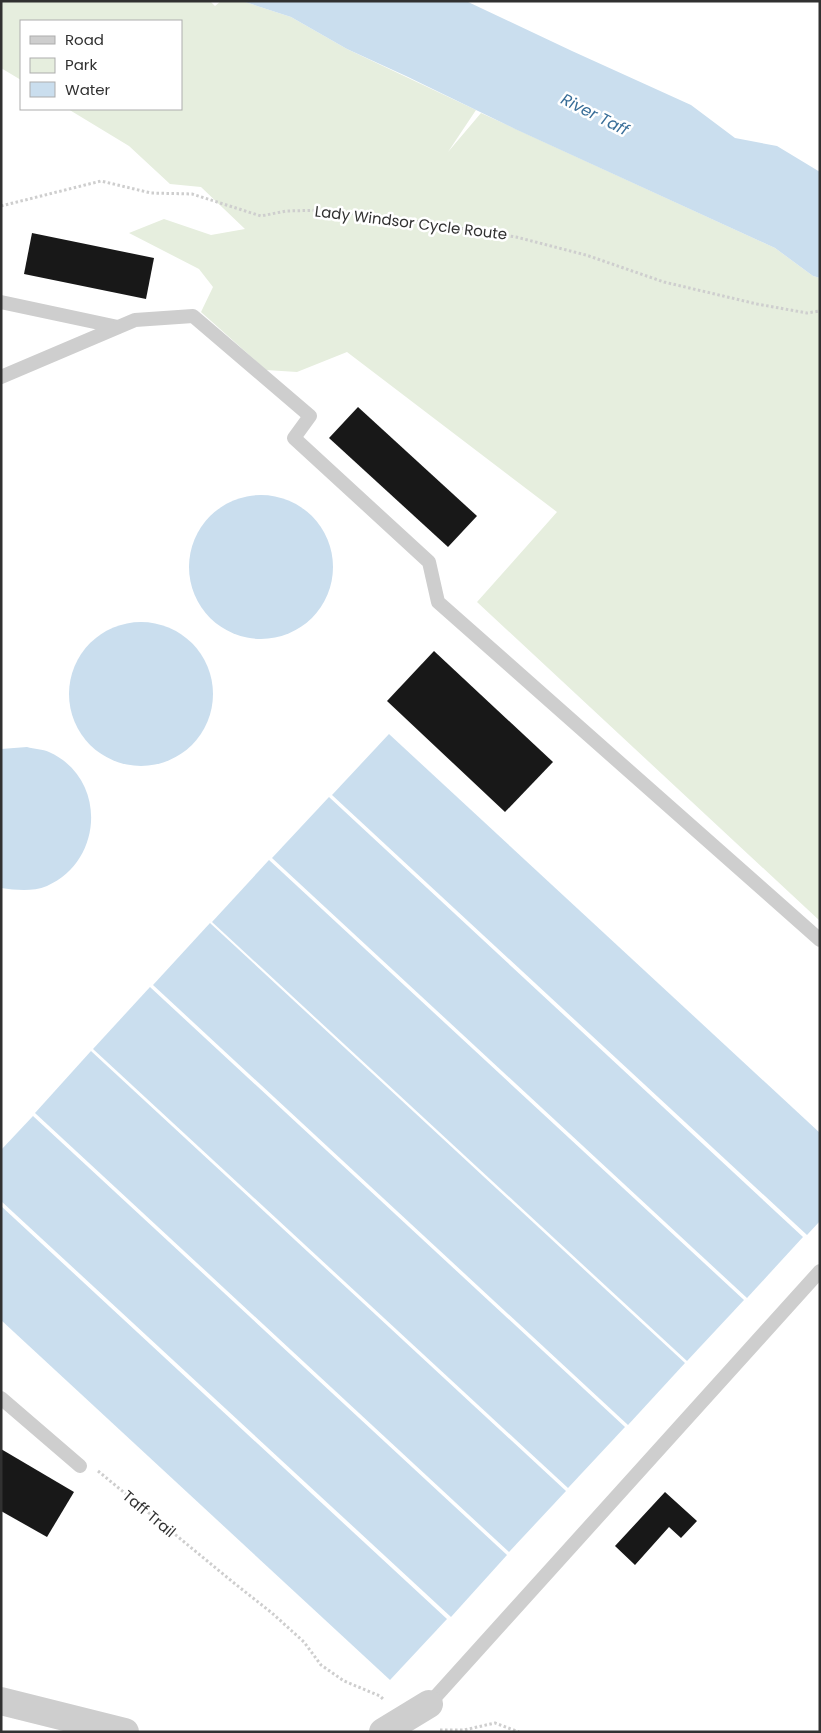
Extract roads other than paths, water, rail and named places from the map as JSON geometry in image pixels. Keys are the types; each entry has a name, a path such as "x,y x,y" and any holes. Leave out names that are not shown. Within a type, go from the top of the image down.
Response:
{"street":[{"path":"1,1701 125,1732"},
{"path":"382,1732 429,1704"}],"lane":[{"path":"1,302 118,327"},
{"path":"1,377 135,320 194,316 310,416 294,438 430,562 438,602 820,940"},
{"path":"429,1704 820,1271"},
{"path":"1,1398 80,1466"}],"water":[{"name":"River Taff","path":"242,1 466,1 691,105 735,138 777,146 820,172 820,278 813,276 775,248 515,129 347,49 291,17"},
{"path":"261,495 288,501 301,507 312,516 321,527 327,540 333,567 327,594 321,607 312,618 301,627 288,633 261,639 234,633 221,627 210,618 201,607 195,594 189,567 195,540 201,527 210,516 221,507 234,501"},
{"path":"141,622 168,628 181,634 192,643 201,654 207,667 213,694 207,721 201,734 192,745 181,754 168,760 141,766 114,760 101,754 90,745 81,734 75,721 69,694 75,667 81,654 90,643 101,634 114,628"},
{"path":"389,734 820,1133 820,1221 807,1235 332,795"},
{"path":"27,747 49,752 68,764 81,780 89,799 91,819 88,839 80,858 66,874 47,886 30,890 1,888 1,749"},
{"path":"329,797 803,1237 747,1298 272,858"},
{"path":"269,860 744,1300 687,1361 212,922"},
{"path":"210,923 685,1363 628,1425 153,985"},
{"path":"150,987 625,1427 568,1488 93,1049"},
{"path":"91,1051 566,1491 509,1552 35,1113"},
{"path":"33,1116 507,1555 451,1617 1,1201 1,1150"},
{"path":"1,1206 447,1619 390,1680 1,1320"}]}
